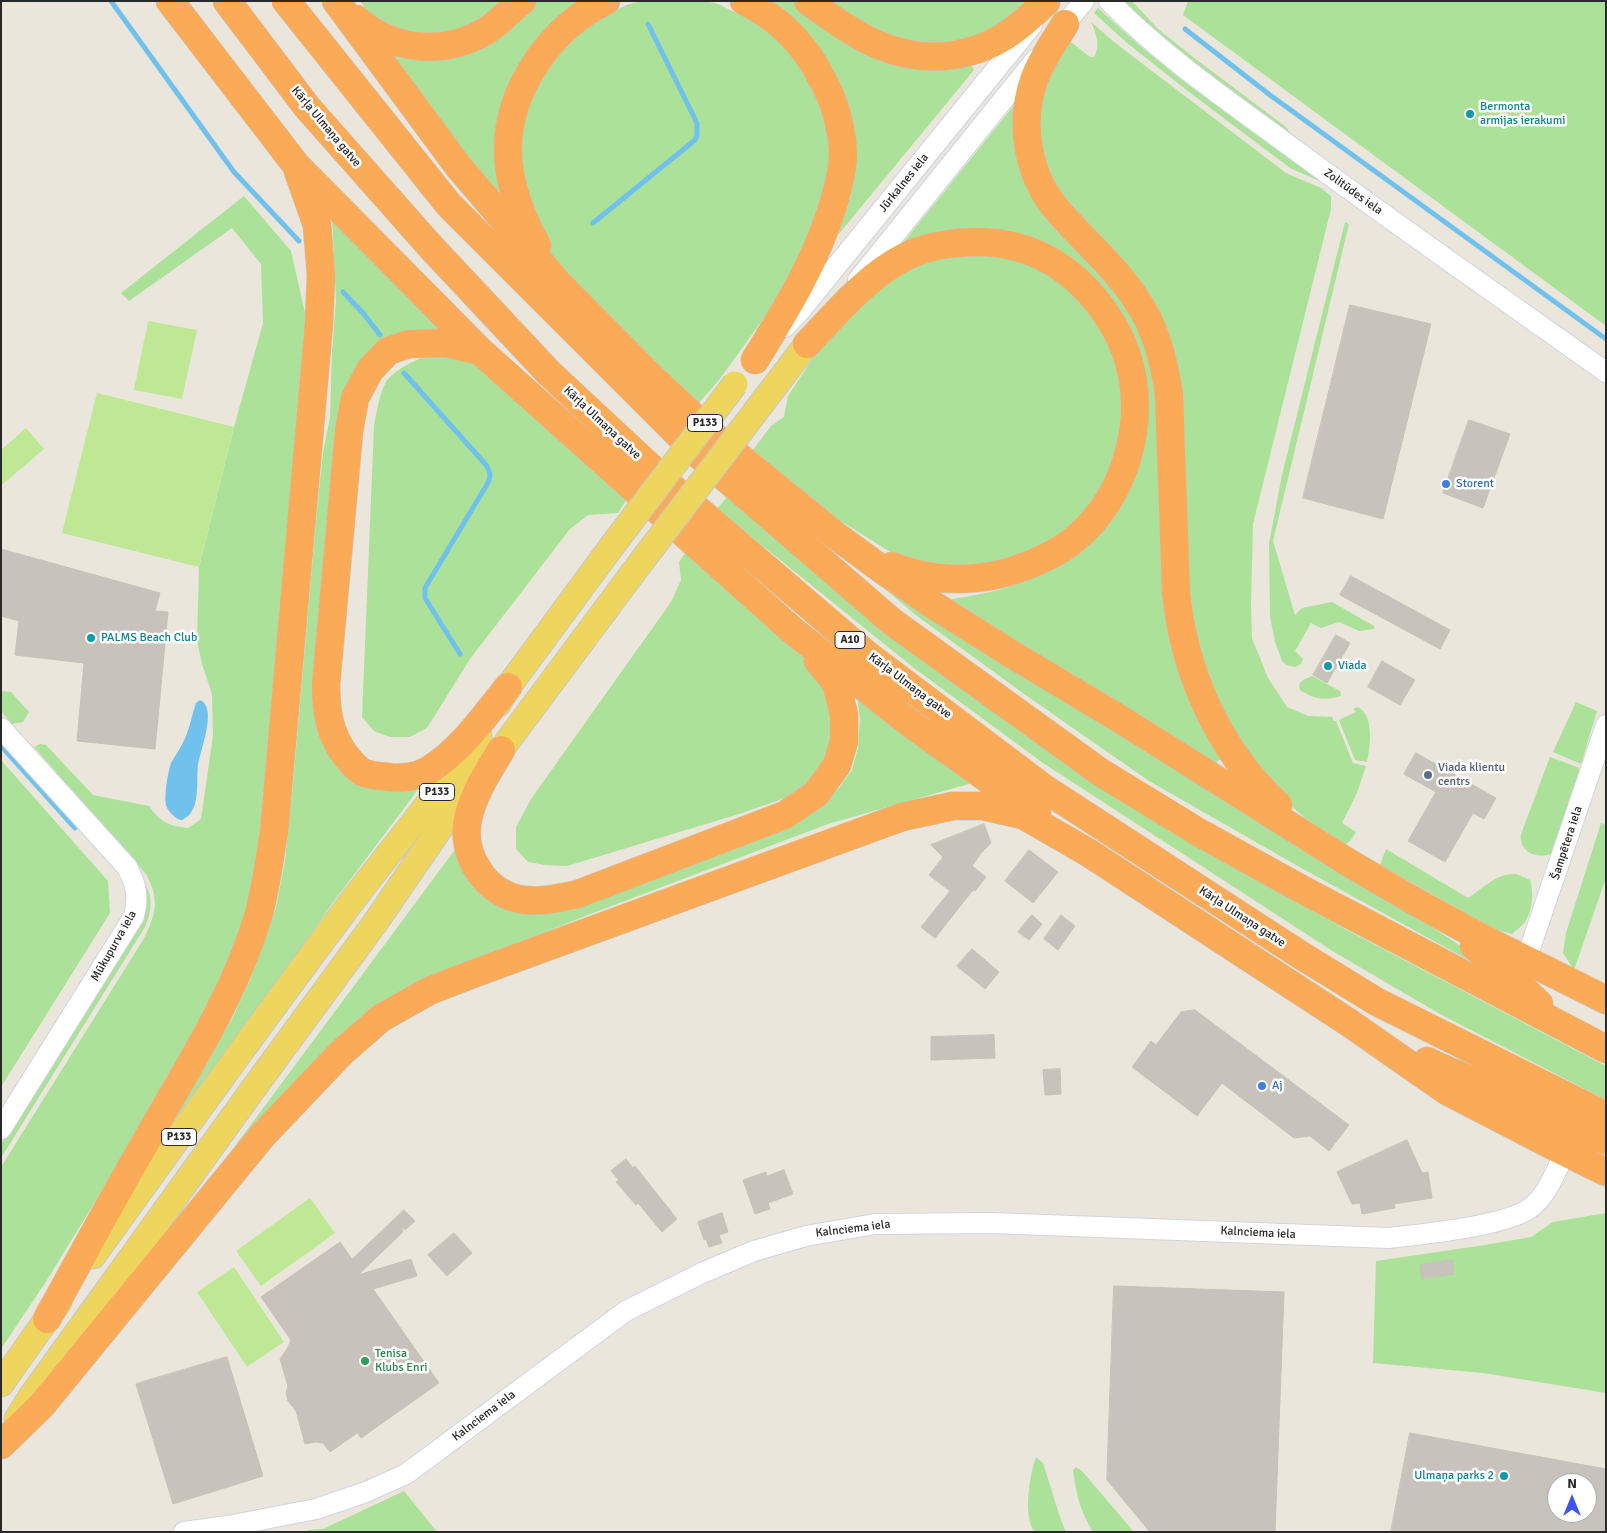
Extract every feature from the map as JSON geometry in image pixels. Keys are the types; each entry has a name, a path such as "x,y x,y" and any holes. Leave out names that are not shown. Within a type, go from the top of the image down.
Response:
{"highway":[{"path":"170,1 296,165 480,351 794,631 910,724 1022,802 1089,853"},
{"name":"Kārļa Ulmaņa gatve","path":"227,1 307,107 430,246 549,373 677,492 866,654 1045,789 1299,954 1377,1002 1606,1116"},
{"path":"286,1 449,205 698,454 891,621 1100,772 1198,832 1303,890 1606,1049"},
{"path":"338,1 366,28 380,36 408,45 434,47 447,46 467,40 485,31 522,1"},
{"path":"338,1 458,166 558,283 651,377 716,438 836,535 884,572 935,606 1414,901 1606,1000"},
{"path":"558,283 535,242 518,203 509,169 508,153 512,118 524,84 543,54 567,26 606,1"},
{"path":"744,1 783,26 806,51 816,66 835,110 843,154 837,192 818,248 792,300 755,360"},
{"path":"808,1 836,22 874,44 898,53 928,57 965,53 982,48 1013,30 1047,2"},
{"path":"1065,24 1041,65 1030,95 1027,128 1031,160 1039,182 1051,202 1129,288 1145,312 1156,338 1164,365 1169,395 1178,616 1198,686 1220,731 1259,788 1322,845"},
{"path":"48,1318 144,1144 212,1027 245,952 258,916 266,880 274,832 319,323 321,275 317,225 296,165"},
{"path":"807,344 872,280 902,258 931,247 969,242 990,242 1012,245 1032,251 1064,269 1081,284 1110,319 1120,337 1132,374 1135,414 1132,435 1122,474 1101,511 1088,527 1058,551 1023,567 996,575 970,579 947,579 925,577 903,570 888,564 836,535"},
{"path":"480,351 446,343 409,344 388,352 370,370 355,398 348,431 326,684 327,712 332,734 340,748 362,772 394,778 408,777 427,771 460,746 508,687"},
{"path":"501,750 471,805 467,821 468,842 473,862 492,887 507,895 523,900 543,901 578,894 785,815 816,794 838,765 844,741 844,715 836,683 794,631"},
{"path":"1,1445 42,1405 262,1135 342,1052 381,1018 428,991 701,889 902,817 953,806 983,806 1023,815 1089,853 1348,1022 1446,1091 1606,1172"},
{"path":"1414,901 1497,964 1566,1029"},
{"path":"1348,1022 1443,1069 1515,1098 1583,1132 1606,1140"}],"main road":[{"name":"P133","path":"1,1445 30,1398 375,923 467,789 501,750 807,344"},
{"name":"P133","path":"1,1384 236,1056 359,892 462,761 508,687 612,546 755,360"}],"street":[{"name":"Jūrkalnes iela","path":"807,344 1084,1"},
{"name":"Zolitūdes iela","path":"1109,1 1130,23 1197,78 1606,372"},
{"name":"Jūrkalnes iela","path":"755,360 812,295 1035,22 1047,2"},
{"name":"Šampētera iela","path":"1526,960 1606,725"},
{"name":"Mūkupurva iela","path":"1,728 126,867 134,879 138,897 134,916 1,1128"},
{"name":"Kalnciema iela","path":"184,1532 228,1526 316,1509 366,1492 406,1474 626,1311 702,1273 754,1251 806,1236 875,1224 992,1223 1389,1238 1454,1229 1519,1215 1534,1206 1550,1186 1565,1152"}],"green space":[{"path":"360,1 506,1 465,31 424,37 376,22"},
{"path":"536,1 584,1 551,25 502,203 391,59 399,54 522,13"},
{"path":"642,1 705,1 718,4 752,21 767,31 787,49 803,68 818,97 831,132 830,160 825,193 795,271 772,307 719,380 698,404 620,334 557,261 548,249 526,196 520,147 524,124 533,94 552,60 588,26 607,14 629,4"},
{"path":"767,1 795,1 853,44 969,61 974,70 838,235 851,195 855,154"},
{"path":"824,1 1030,1 1017,16 962,44 899,44"},
{"path":"1123,1 1132,1 1158,29 1286,127 1295,139 1160,37"},
{"path":"1188,1 1606,1 1606,326 1183,15"},
{"path":"1098,8 1178,77 1318,179 1290,168 1189,92 1127,43 1094,13"},
{"path":"1091,22 1114,42 1286,173 1321,188 1331,196 1331,209 1253,524 1251,605 1252,638 1268,678 1287,707 1308,716 1332,717 1336,721 1353,763 1366,766 1357,793 1342,823 1356,832 1346,844 1337,844 1324,835 1288,803 1220,714 1188,615 1178,388 1068,210 1040,157 1039,96 1064,43 1068,45 1071,42 1090,57 1094,57 1097,44"},
{"path":"1015,104 1017,130 1118,289 1154,360 1164,483 1221,759 1217,762 1213,763 951,601 952,599 1013,586 1048,571 1146,429 1074,262 902,244"},
{"path":"244,196 291,251 306,317 267,811 250,900 235,947 207,1013 128,1148 47,1280 1,1349 1,1167 143,940 151,923 155,907 153,892 146,874 34,747 40,744 46,745 93,795 149,806 157,816 175,826 188,828 201,819 213,736 212,694 197,641 199,567 234,427 263,323 261,264 232,228 129,301 121,293"},
{"path":"332,218 446,328 372,357 319,734 417,791 332,904 161,1146 154,1145 232,1019 251,978 276,908 285,860 318,500 323,453 330,417 336,300"},
{"path":"1345,222 1349,224 1273,541 1295,615 1302,608 1332,602 1374,626 1375,629 1359,631 1339,622 1321,628 1311,623 1295,651 1303,659 1301,664 1295,667 1286,665 1282,661 1275,642 1270,616 1269,543 1282,475"},
{"path":"963,255 1009,257 1041,270 1076,296 1107,337 1117,359 1123,404 1118,447 1109,476 1092,504 1056,540 1024,557 981,568 918,564 890,552 828,513 750,454 771,426 784,417 788,396 813,358 852,312 885,284 921,263"},
{"path":"148,321 197,330 182,399 134,390"},
{"path":"443,354 473,362 629,496 618,513 588,515 570,529 470,659 427,728 410,737 390,737 374,731 362,717 374,425 381,394 388,379 412,362 431,355"},
{"path":"97,393 234,427 199,567 62,533"},
{"path":"26,428 44,449 3,484 1,483 1,450"},
{"path":"727,497 1213,855 1345,929 1606,1066 1606,1100 1440,1014 1334,952 1043,763 914,668 717,509"},
{"path":"689,547 795,645 828,686 836,725 825,764 807,784 788,797 739,814 567,866 528,862 516,849 516,827 531,799 671,602 681,580 679,562"},
{"path":"859,567 1405,909 1474,955 1473,960 1470,961 1296,865 1149,781 917,616"},
{"path":"1312,676 1340,691 1341,696 1319,698 1300,690 1301,682"},
{"path":"1,691 11,692 29,712 23,722 12,724 1,711"},
{"path":"857,694 972,783 828,824 588,915 435,976 212,1177 457,847 510,907 820,807 839,788 852,770 858,747 860,719"},
{"path":"1576,702 1597,711 1581,764 1553,752"},
{"path":"1357,707 1363,711 1369,724 1370,740 1367,762 1355,760 1339,720 1356,712 1353,709"},
{"path":"1550,757 1577,767 1580,770 1551,854 1540,856 1526,850 1521,840 1521,834"},
{"path":"1,760 108,881 110,913 1,1087"},
{"path":"1601,823 1606,825 1606,878 1574,970 1563,953 1566,933"},
{"path":"1386,849 1468,898 1490,882 1508,874 1515,874 1530,880 1532,902 1527,918 1512,934 1494,929 1380,865"},
{"path":"140,875 147,888 151,906 145,927 1,1158 1,1144 140,922 146,898"},
{"path":"310,1198 335,1233 261,1286 236,1251"},
{"path":"1606,1213 1606,1393 1483,1373 1373,1363 1376,1261 1531,1237 1553,1222"},
{"path":"234,1267 284,1342 247,1367 197,1292"},
{"path":"1036,1457 1043,1463 1066,1532 1035,1532 1031,1525 1028,1495"},
{"path":"1076,1467 1082,1471 1134,1532 1093,1532 1077,1495 1073,1470"},
{"path":"404,1491 437,1532 308,1532 308,1530 323,1529"}],"water":[{"path":"200,700 205,704 208,711 208,720 198,765 196,801 190,814 180,820 171,813 166,805 168,777 171,763 181,747 196,703"}],"building":[{"path":"1350,305 1431,324 1383,519 1303,498"},
{"path":"1469,420 1510,434 1483,508 1443,493"},
{"name":"PALMS Beach Club","path":"1,549 160,593 155,611 168,612 155,749 77,741 84,663 15,655 19,621 1,616"},
{"path":"1351,576 1450,630 1440,649 1340,595"},
{"name":"Viada","path":"1336,635 1350,643 1327,683 1313,675"},
{"path":"1382,661 1415,680 1400,705 1368,687"},
{"path":"1416,753 1496,798 1484,819 1473,813 1445,862 1408,841 1436,792 1404,774"},
{"path":"984,824 991,843 972,866 986,877 975,891 973,890 935,938 921,927 950,891 929,875 943,857 931,845"},
{"path":"1029,850 1058,872 1033,903 1005,881"},
{"path":"1032,915 1042,924 1029,940 1018,932"},
{"path":"1061,915 1075,926 1058,950 1044,939"},
{"path":"972,949 999,972 985,989 957,966"},
{"name":"Aj","path":"1195,1010 1349,1125 1329,1151 1310,1136 1294,1138 1222,1083 1197,1116 1132,1067 1151,1041 1156,1045 1181,1012"},
{"path":"994,1035 995,1058 931,1060 931,1037"},
{"path":"1060,1069 1061,1094 1045,1095 1043,1070"},
{"path":"1407,1140 1422,1173 1428,1172 1432,1198 1394,1204 1395,1208 1362,1214 1360,1203 1352,1204 1337,1172"},
{"path":"626,1159 633,1168 635,1166 677,1219 662,1232 638,1203 636,1205 616,1182 619,1180 611,1171"},
{"path":"784,1170 793,1194 768,1203 770,1209 755,1214 743,1180 766,1172 767,1176"},
{"name":"Tenisa Klubs Enri","path":"404,1210 415,1221 405,1230 401,1226 403,1232 358,1275 411,1259 417,1276 373,1289 439,1383 361,1438 357,1433 330,1452 323,1443 305,1444 296,1411 288,1401 286,1393 288,1386 280,1359 291,1340 261,1297 340,1242 352,1259"},
{"path":"722,1213 728,1232 719,1235 722,1243 709,1247 706,1239 704,1240 698,1222"},
{"path":"454,1233 472,1253 447,1276 428,1255"},
{"path":"1452,1260 1454,1274 1422,1279 1420,1265"},
{"path":"1114,1286 1284,1292 1275,1532 1150,1532 1107,1480"},
{"path":"227,1357 263,1476 173,1504 136,1384"},
{"name":"Ulmaņa parks 2","path":"1410,1433 1606,1469 1606,1532 1391,1532"}],"waterway":[{"path":"111,1 234,172 299,241"},
{"path":"593,223 695,140 697,135 697,123 648,24"},
{"path":"1185,29 1270,95 1606,339"},
{"path":"343,292 380,335"},
{"path":"404,373 487,466 490,474 489,481 425,588 425,598 460,654"},
{"path":"1,746 75,828"}],"place":[{"name":"Bermonta armijas ierakumi","path":"1470,114"},
{"name":"Storent","path":"1446,484"},
{"name":"PALMS Beach Club","path":"91,638"},
{"name":"Viada","path":"1328,666"},
{"name":"Viada klientu centrs","path":"1428,775"},
{"name":"Aj","path":"1262,1086"},
{"name":"Tenisa Klubs Enri","path":"365,1361"},
{"name":"Ulmaņa parks 2","path":"1504,1476"}]}
